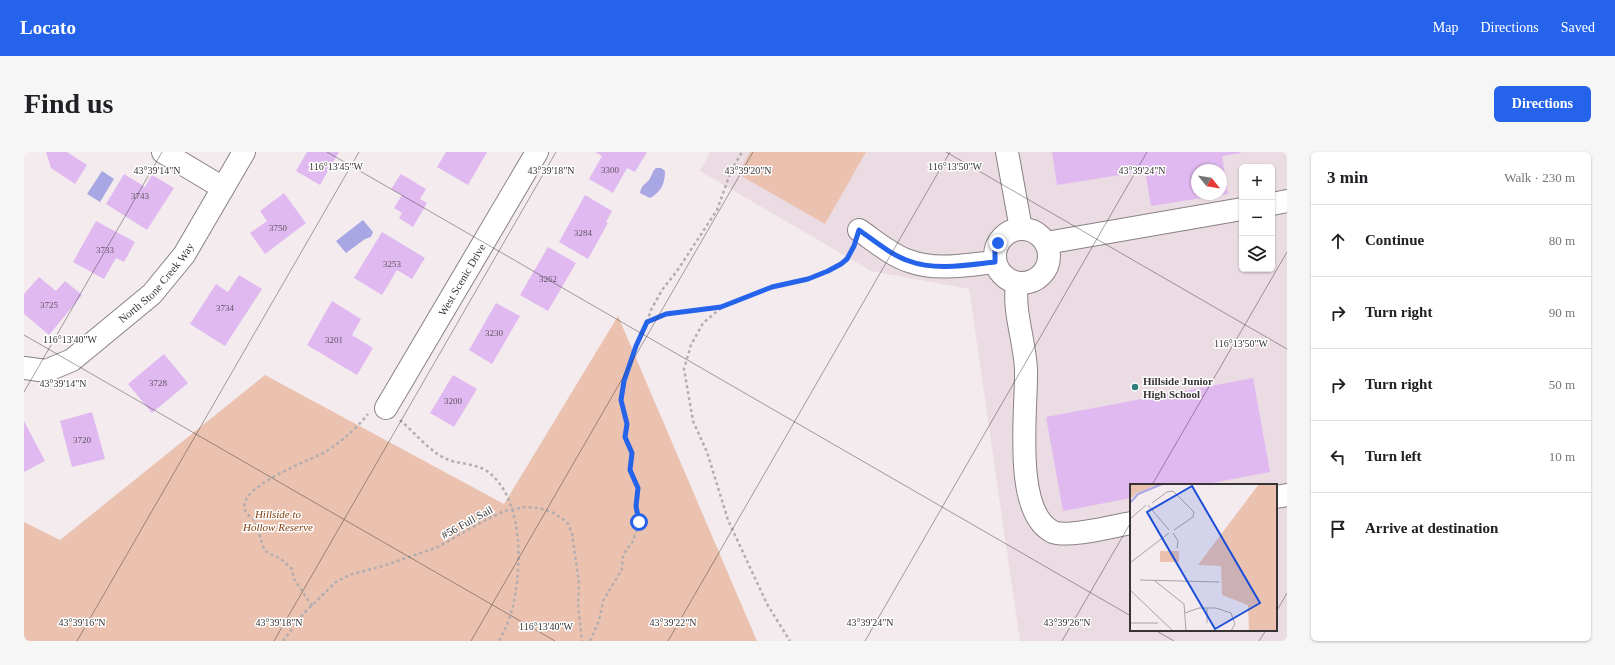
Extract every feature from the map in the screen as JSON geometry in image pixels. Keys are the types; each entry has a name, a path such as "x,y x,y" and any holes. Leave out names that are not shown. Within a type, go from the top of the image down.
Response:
{"street":[{"path":"163,152 224,188"},
{"name":"North Stone Creek Way","path":"24,368 46,371 72,360 152,294 184,255 244,152"},
{"name":"West Scenic Drive","path":"391,410 537,152"},
{"path":"1007,152 1021,229"},
{"path":"1275,204 1287,202"},
{"path":"1046,243 1239,210"},
{"path":"1021,229 1029,230 1038,234 1046,243 1050,257 1043,274 1028,283 1017,283 1003,276 995,262 995,251 998,243 1004,236 1012,231 1021,229"},
{"path":"859,230 901,258 910,262 944,266 995,262"},
{"path":"1017,283 1015,307 1026,371 1024,458 1031,500 1036,516 1048,528 1064,534 1130,523"},
{"path":"1277,497 1287,495"}],"path":[{"path":"590,641 599,621 603,601 622,569 623,555 633,541 639,522 636,506 638,488 630,470 632,453 625,437 627,424 621,400 624,381 636,346 651,310 662,290 677,271 717,210 731,171 742,152"},
{"path":"647,322 666,314 721,307 772,287 808,279 841,264 852,252 859,230"},
{"path":"721,307 703,323 691,346 684,369 692,421 707,452 728,520 767,604 790,641"},
{"path":"312,606 294,579 292,569 281,559 268,553 264,549 255,520 248,516 244,510 247,496 254,488 269,479 323,453 346,439 357,428 378,400 391,410 425,442 433,452 449,460 486,471 501,487 517,525 518,557 512,611 499,641"},
{"name":"#56 Full Sail","path":"283,641 304,613 336,582 349,575 383,566 438,547 476,525 511,510 526,507 539,508 554,513 566,522 572,533 579,583 578,604 582,641"}],"shaded area":[{"name":"Hillside Junior High School","path":"710,152 1287,152 1287,641 1020,641 969,289 871,271 700,171"}],"green space":[{"path":"750,152 866,152 825,224 738,174"},
{"name":"Hillside to Hollow Reserve","path":"618,316 757,641 24,641 24,522 60,540 265,375 504,504"}],"water":[{"path":"656,168 661,168 665,171 664,180 660,190 650,198 640,193 640,191"},
{"path":"102,171 114,179 100,202 87,194"},
{"path":"363,220 373,232 371,237 365,239 346,253 336,241"}],"building":[{"path":"46,152 67,152 87,165 75,184 51,168"},
{"path":"307,152 339,152 320,185 296,171"},
{"path":"446,152 487,152 468,185 437,167"},
{"path":"595,152 647,152 635,172 627,168 613,193 589,179 602,156"},
{"path":"1052,152 1241,153 1222,156 1223,164 1191,164 1191,200 1151,206 1145,171 1057,185"},
{"path":"124,174 145,187 152,175 174,188 147,230 106,204"},
{"path":"401,174 426,189 420,199 427,203 413,227 399,218 402,213 394,208 402,195 391,189"},
{"path":"284,193 306,223 265,254 250,233 267,221 260,211"},
{"path":"585,195 612,211 606,222 608,223 588,259 559,242"},
{"path":"96,221 135,242 124,262 116,258 104,279 73,262"},
{"path":"382,232 425,258 412,279 397,270 382,295 354,278"},
{"path":"548,247 576,263 548,311 520,295"},
{"path":"239,275 262,289 225,346 190,324 216,284 228,292"},
{"path":"39,277 56,291 65,281 82,295 49,335 24,314 24,294"},
{"path":"332,301 361,319 352,335 373,348 357,375 307,345"},
{"path":"496,303 520,316 492,364 469,350"},
{"path":"164,354 188,383 152,413 128,384"},
{"path":"453,375 477,389 454,427 430,413"},
{"path":"1253,378 1270,472 1206,484 1130,484 1130,498 1063,511 1046,417"},
{"path":"92,412 105,459 72,467 60,421"},
{"path":"24,421 45,461 24,472"}],"place":[{"name":"Hillside Junior High School","path":"1135,387"}],"route":[{"path":"639,522 636,506 638,488 630,470 632,453 625,437 627,424 621,400 624,381 636,346 647,322 666,314 721,307 772,287 808,279 828,271 847,259 852,252 859,230 901,258 910,262 922,264 944,266 995,262 995,251 998,243"}]}
